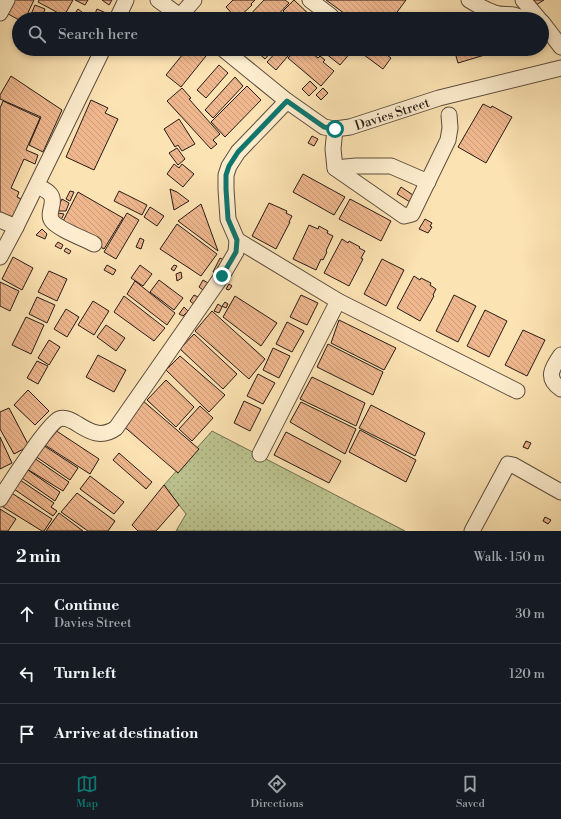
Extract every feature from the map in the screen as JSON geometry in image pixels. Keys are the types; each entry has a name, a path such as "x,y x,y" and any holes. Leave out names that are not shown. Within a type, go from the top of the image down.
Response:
{"street":[{"path":"0,13 7,0"},
{"path":"120,12 126,0"},
{"path":"158,0 174,12"},
{"path":"186,12 194,0"},
{"path":"310,0 326,12"},
{"path":"469,0 492,12"},
{"path":"523,0 533,12"},
{"path":"549,31 561,47"},
{"path":"549,45 561,54"},
{"path":"0,257 37,186 100,56"},
{"path":"232,56 287,101 324,127 335,129 333,149 335,168 404,216 412,214 448,140 450,128 449,114"},
{"name":"Davies Street","path":"335,129 350,127 439,98 561,68"},
{"path":"0,499 43,436 59,418 67,419 84,429 101,434 109,433 116,428 222,276 236,252 237,240 228,219 226,175 229,166 238,152 287,101"},
{"path":"335,168 356,166 391,166 428,182"},
{"path":"37,186 50,193 52,196 53,200 50,215 52,221 60,227 94,244"},
{"path":"0,220 16,228"},
{"path":"237,240 338,301 517,391"},
{"path":"260,454 338,301"},
{"path":"561,355 552,369 552,376 554,384 561,389"},
{"path":"472,531 508,464 513,465 561,492"}],"green space":[{"path":"212,431 405,531 176,531 186,514 164,485"}],"building":[{"path":"9,0 34,0 28,12 12,12 12,16 3,11"},
{"path":"39,0 73,0 66,12 57,12 38,2"},
{"path":"75,0 88,0 85,5"},
{"path":"102,0 112,0 109,5"},
{"path":"233,0 255,0 244,12 231,12 226,7"},
{"path":"264,0 285,0 289,3 281,12 253,12"},
{"path":"294,0 307,12 284,12 283,11"},
{"path":"326,0 406,0 397,12 342,12"},
{"path":"534,0 544,0 536,5"},
{"path":"35,5 45,9 44,12 32,12"},
{"path":"97,9 104,12 96,12"},
{"path":"181,56 206,56 181,87 166,75"},
{"path":"273,56 288,56 276,70 267,62"},
{"path":"290,56 316,56 318,58 320,56 325,60 323,62 334,71 321,86 288,58"},
{"path":"329,56 348,56 340,65"},
{"path":"365,56 388,56 391,58 383,69"},
{"path":"456,56 481,56 458,63"},
{"path":"219,65 228,73 206,98 197,90"},
{"path":"11,76 62,110 43,152 29,145 41,117 0,99 0,95"},
{"path":"235,77 243,86 213,118 205,110"},
{"path":"310,81 317,88 309,96 302,89"},
{"path":"247,86 261,100 225,137 211,122"},
{"path":"182,88 191,98 189,99 220,134 213,140 217,144 211,149 167,101"},
{"path":"323,88 328,93 321,100 316,95"},
{"path":"91,100 108,108 105,113 118,119 94,170 66,157"},
{"path":"3,101 40,118 26,150 38,155 35,164 24,159 11,188 19,192 17,197 21,199 13,218 0,212 0,108"},
{"path":"483,104 491,108 492,106 512,117 486,163 458,147"},
{"path":"179,119 195,144 182,151 178,145 175,147 164,129"},
{"path":"312,136 318,139 314,146 308,143"},
{"path":"177,148 185,159 178,165 169,153"},
{"path":"174,164 179,168 182,164 194,174 183,187 167,174"},
{"path":"303,174 345,197 334,215 293,192"},
{"path":"401,187 419,199 415,205 397,194"},
{"path":"170,189 177,192 189,201 174,210"},
{"path":"70,191 74,192 70,201 66,199"},
{"path":"119,191 147,205 142,215 114,201"},
{"path":"78,192 123,218 104,249 61,225"},
{"path":"62,199 69,203 66,211 56,211"},
{"path":"350,199 391,221 381,241 339,219"},
{"path":"269,203 287,211 286,213 292,216 276,249 252,236"},
{"path":"201,204 218,251 178,221"},
{"path":"150,207 164,216 157,226 144,217"},
{"path":"58,213 64,214 61,220 55,217"},
{"path":"127,213 139,220 116,259 104,252"},
{"path":"425,219 432,223 430,226 432,227 428,233 419,229"},
{"path":"177,224 217,254 201,276 160,249"},
{"path":"309,225 318,229 319,226 333,236 323,260 321,259 316,270 293,259"},
{"path":"42,229 47,234 45,239 36,235"},
{"path":"140,238 144,240 141,249 136,247"},
{"path":"342,239 348,243 349,241 365,251 361,258 363,259 349,286 324,273"},
{"path":"58,242 63,245 61,249 55,246"},
{"path":"66,248 71,251 69,254 64,251"},
{"path":"13,257 33,268 22,290 2,279"},
{"path":"220,258 226,261 218,275 213,272"},
{"path":"382,259 404,270 386,306 364,294"},
{"path":"107,265 116,270 113,275 104,270"},
{"path":"140,265 152,274 143,286 131,278"},
{"path":"174,265 177,266 174,271 171,269"},
{"path":"49,271 67,279 57,301 38,292"},
{"path":"181,272 182,278 177,281 176,274"},
{"path":"414,276 420,280 421,278 431,283 430,285 436,289 433,295 434,296 420,321 397,308"},
{"path":"159,280 183,298 174,310 150,292"},
{"path":"203,280 208,283 203,290 199,287"},
{"path":"135,281 175,313 167,325 127,294"},
{"path":"0,282 19,291 10,311 0,306"},
{"path":"229,284 232,286 229,290 226,289"},
{"path":"194,295 200,298 196,306 190,301"},
{"path":"301,295 318,303 307,325 290,317"},
{"path":"454,295 476,306 458,342 436,331"},
{"path":"124,296 165,328 154,341 114,312"},
{"path":"235,296 277,323 261,346 223,317"},
{"path":"37,297 55,305 47,323 29,314"},
{"path":"93,301 109,311 94,335 78,325"},
{"path":"225,302 228,304 226,308 222,306"},
{"path":"218,304 222,307 219,313 214,311"},
{"path":"184,307 188,311 183,316 179,314"},
{"path":"66,309 79,317 67,337 54,329"},
{"path":"485,310 507,321 489,357 467,346"},
{"path":"212,311 265,359 249,379 195,331"},
{"path":"26,317 44,325 31,354 12,345"},
{"path":"339,320 396,348 384,370 331,343"},
{"path":"287,322 304,331 292,352 276,344"},
{"path":"106,325 125,338 116,351 97,337"},
{"path":"523,330 545,340 527,376 505,365"},
{"path":"194,334 237,374 223,389 180,349"},
{"path":"49,340 60,347 49,365 38,358"},
{"path":"328,344 383,372 373,395 317,367"},
{"path":"273,348 290,356 279,378 263,370"},
{"path":"98,355 126,370 114,392 86,377"},
{"path":"180,356 225,395 209,412 166,370"},
{"path":"37,361 48,366 38,384 27,378"},
{"path":"258,374 275,383 263,404 247,396"},
{"path":"312,377 365,403 356,426 300,399"},
{"path":"166,380 194,407 176,427 147,400"},
{"path":"28,390 49,411 35,425 14,405"},
{"path":"142,400 199,449 178,473 121,424"},
{"path":"244,401 261,409 250,431 234,423"},
{"path":"301,402 356,429 345,454 290,422"},
{"path":"371,405 425,433 415,456 359,428"},
{"path":"200,406 213,418 192,441 179,429"},
{"path":"9,408 29,446 14,454 0,429 0,412"},
{"path":"55,430 99,459 90,474 45,445"},
{"path":"360,430 416,460 406,482 349,452"},
{"path":"286,432 341,461 329,483 274,455"},
{"path":"0,437 12,463 0,469"},
{"path":"526,441 531,443 528,449 523,447"},
{"path":"43,445 78,468 70,480 35,456"},
{"path":"119,453 152,482 146,489 113,460"},
{"path":"34,458 69,482 63,491 27,469"},
{"path":"25,468 60,492 55,501 19,476"},
{"path":"90,476 124,502 114,514 80,489"},
{"path":"20,480 54,503 51,507 57,511 53,516 14,489"},
{"path":"164,485 179,505 156,531 138,531 132,525"},
{"path":"7,490 52,519 44,531 0,505"},
{"path":"77,493 115,521 108,531 88,531 61,512"},
{"path":"0,509 16,519 8,531 0,531"},
{"path":"59,513 83,531 46,531"},
{"path":"545,517 551,520 548,524 543,521"}],"route":[{"path":"222,276 236,252 237,240 228,219 226,175 229,166 238,152 287,101 324,127 335,129"}]}
